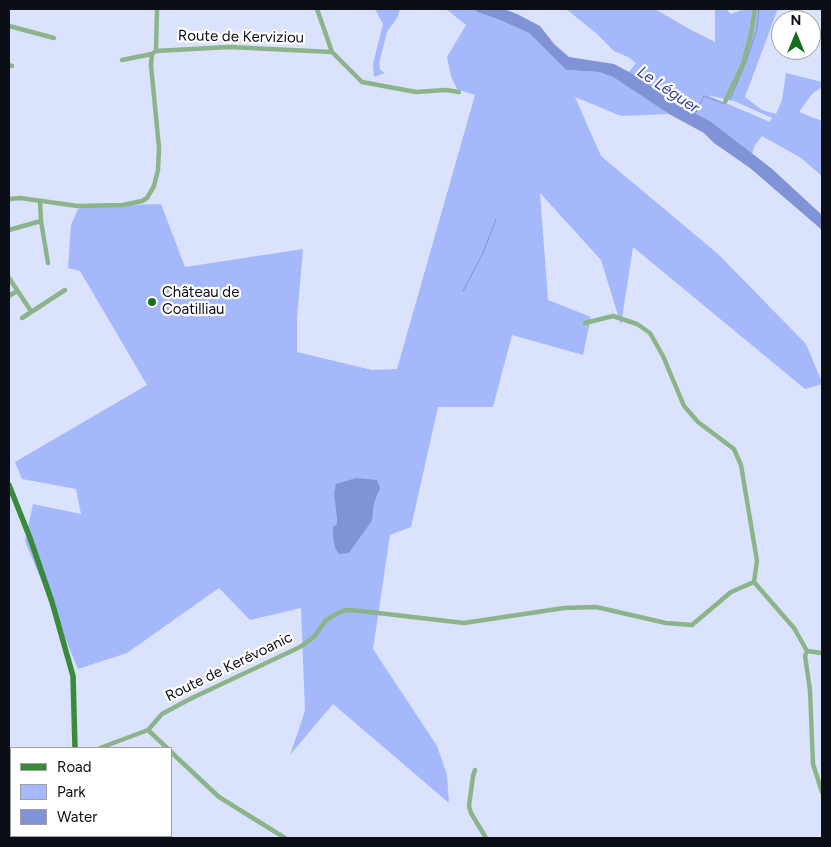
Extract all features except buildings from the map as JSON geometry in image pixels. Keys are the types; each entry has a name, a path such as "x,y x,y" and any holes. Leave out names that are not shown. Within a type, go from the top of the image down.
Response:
{"main road":[{"path":"9,485 50,596 73,676 75,747"}],"street":[{"path":"9,199 20,198 78,206 123,205 147,198 154,186 158,170 159,148 151,71 157,9"},
{"name":"Route de Kerviziou","path":"122,60 154,53 193,48 238,47 332,52 317,9"},
{"path":"725,102 743,64 751,34 754,9"},
{"path":"9,26 54,38"},
{"path":"332,52 362,82 416,92 446,90 459,92"},
{"path":"40,202 40,221 48,263"},
{"path":"9,230 40,221"},
{"path":"9,278 31,311"},
{"path":"22,318 65,290"},
{"path":"9,296 17,291"},
{"path":"585,323 613,316 637,324 650,333 663,356 684,406 698,422 734,449 741,466 757,561 754,582 794,628 807,651 805,656 810,690 813,764 822,792"},
{"name":"Route de Kerévoanic","path":"103,747 148,730 162,714 190,698 300,647 314,637 326,620 347,610 464,623 556,609 596,607 666,623 692,625 731,592 754,582"},
{"path":"807,651 822,653"},
{"path":"148,730 167,747"},
{"path":"172,753 219,797 286,838"},
{"path":"475,770 469,806 471,813 486,838"}],"green space":[{"path":"375,9 400,9 397,18 387,32 379,63 380,70 385,73 374,77 373,64 383,24"},
{"path":"446,9 475,9 477,12 529,33 566,70 599,72 613,77 669,114 621,116 575,97 601,156 718,254 806,344 822,384 805,389 633,247 621,325 601,260 540,193 548,300 591,317 583,355 512,335 493,407 438,407 411,527 390,535 373,649 437,746 447,775 449,803 333,704 290,755 305,711 301,608 250,620 219,588 127,653 78,669 25,541 33,504 81,514 76,489 22,479 15,462 147,385 80,271 68,268 71,225 78,209 91,206 161,204 185,267 303,249 297,318 297,352 372,370 397,369 475,95 457,89 451,76 447,57 466,25","holes":["378,495 374,504 372,521 349,553 333,527 337,524 337,518"]},
{"path":"566,9 655,9 715,42 715,9 726,9 731,14 744,9 781,9 771,10 771,27 745,97 762,110 776,114 782,100 786,73 822,82 822,87 812,94 799,112 822,121 822,176 801,158 762,136 755,145 752,154 710,121 668,99 644,80 629,72 636,63 614,51 596,33","holes":["707,95 734,101 772,118 770,122"]}],"water":[{"path":"475,9 504,9 517,14 540,26 554,44 569,57 614,64 644,80 669,100 710,121 771,168 822,215 822,230 750,168 714,143 704,133 669,114 613,77 599,72 566,70 529,33 477,12"},
{"path":"356,478 377,480 380,488 374,504 372,521 349,553 339,554 335,548 333,536 333,527 337,524 334,493 336,484"}],"waterway":[{"path":"730,100 757,29 759,9"},
{"name":"Le Léguer","path":"695,114 704,96 724,104"},
{"path":"463,291 483,253 496,219"}],"place":[{"name":"Château de Coatilliau","path":"152,302"}]}
